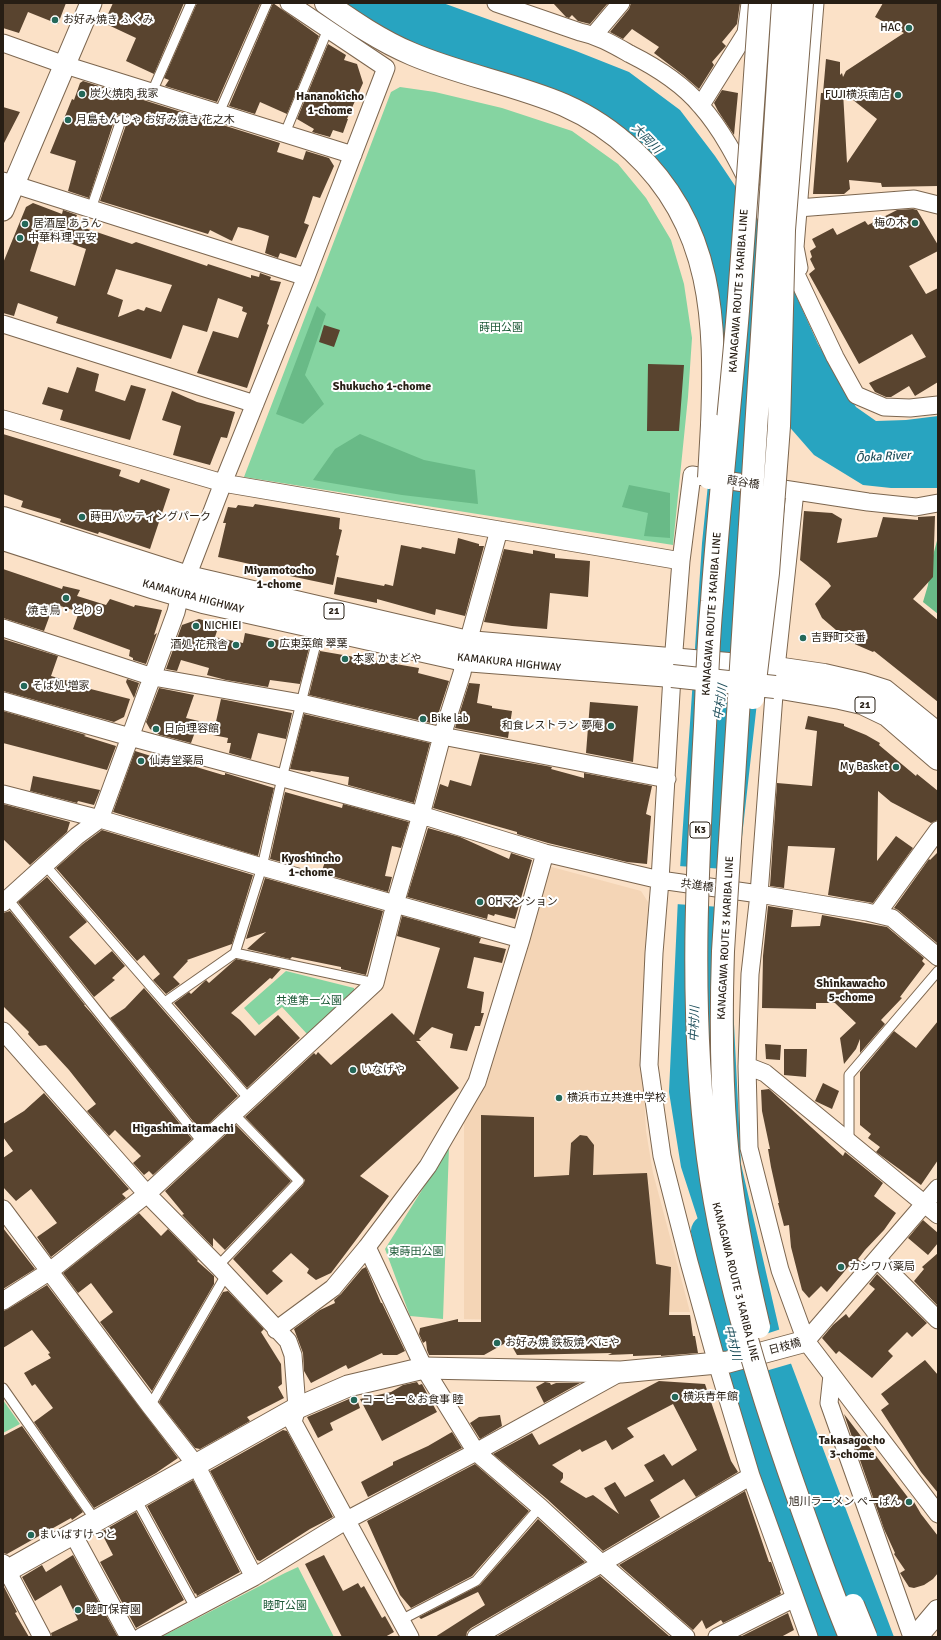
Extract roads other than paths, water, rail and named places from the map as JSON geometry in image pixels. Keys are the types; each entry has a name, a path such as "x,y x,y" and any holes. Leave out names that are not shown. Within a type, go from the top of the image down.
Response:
{"main road":[{"path":"326,3 375,36 411,54 454,70 530,92 565,106 597,122 625,143 647,163 665,186 682,213 694,242 707,289 711,321 714,370 699,651 699,841"},
{"name":"KANAGAWA ROUTE 3 KARIBA LINE","path":"760,3 738,317 711,604 699,841 696,956 697,1037 702,1108 715,1201 726,1257 743,1324 767,1406 794,1485 856,1633"},
{"name":"KANAGAWA ROUTE 3 KARIBA LINE","path":"783,3 723,951 721,1014 722,1072 726,1137 736,1214 749,1282 763,1341 800,1462 829,1542 856,1633"},
{"path":"723,951 764,606 779,426 784,230 802,3"},
{"name":"KAMAKURA HIGHWAY","path":"3,518 184,586 320,628 466,651 775,677 855,682 885,691 938,734"},
{"name":"KAMAKURA HIGHWAY","path":"3,539 184,586 466,651"},
{"name":"KAMAKURA HIGHWAY","path":"775,677 840,698 862,703 887,715 938,759"},
{"path":"916,1637 938,1611"}],"street":[{"path":"3,210 8,183 65,65 91,3"},
{"path":"5,901 77,836 100,819 184,586 223,483 306,277 386,68 289,3"},
{"path":"496,3 580,32 594,35 660,70 674,80 701,105 730,149 786,254 835,357 856,395 884,407 910,408 938,405"},
{"path":"594,35 621,3"},
{"path":"701,105 746,33 750,3"},
{"path":"803,290 795,247 815,3"},
{"path":"3,44 65,65 353,155"},
{"path":"8,183 306,277"},
{"path":"798,208 914,199 938,205"},
{"path":"3,324 255,404"},
{"path":"3,419 223,483 681,561 654,953 649,1065 662,1156 689,1262 722,1362 750,1476 809,1637"},
{"name":"葭谷橋","path":"681,561 692,475 868,502 916,507 938,503"},
{"path":"795,491 775,677 759,894 750,974 747,1066 749,1148 800,1343 832,1375 938,1514"},
{"path":"3,1301 50,1271 147,1194 375,983 395,904 442,736 462,673 466,651 499,530"},
{"path":"3,628 152,677 301,703 442,736 667,779"},
{"name":"共進橋","path":"3,701 130,737 421,815 545,853 660,880 759,894 877,914 892,918 938,957"},
{"path":"3,794 100,819 521,939"},
{"path":"877,914 938,830"},
{"path":"276,1330 333,1288 367,1247 428,1166 477,1082 521,939 545,853"},
{"path":"3,1031 147,1194 222,1270 276,1330 288,1341 293,1355 297,1408 293,1422 410,1637"},
{"path":"747,1066 765,1072 938,1215"},
{"path":"800,1343 938,1188"},
{"path":"3,1210 196,1465 254,1578"},
{"path":"367,1247 424,1368 476,1452 540,1506 601,1563 686,1637"},
{"path":"876,1259 938,1320"},
{"name":"日枝橋","path":"4,1569 74,1534 297,1408 348,1386 424,1368 621,1372 722,1362 800,1343"},
{"path":"141,1637 254,1578 347,1520 476,1452 621,1372"},
{"path":"832,1375 829,1403 912,1637"},
{"path":"476,1637 750,1476"},
{"path":"74,1534 129,1637"},
{"path":"4,1569 42,1637"},
{"path":"717,1637 795,1598"}],"lane":[{"path":"152,92 191,3"},
{"path":"219,113 267,3"},
{"path":"284,133 328,29"},
{"path":"90,209 121,120"},
{"path":"165,1002 235,953 262,866 282,778 320,628"},
{"path":"45,865 249,1099"},
{"path":"5,901 202,1142"},
{"path":"235,953 375,983"},
{"path":"849,1141 848,1075 938,971"},
{"path":"150,1406 222,1270 300,1181 233,1113"},
{"path":"3,1388 96,1521"},
{"path":"136,1499 196,1609"},
{"path":"401,1620 476,1581 540,1506"}],"water":[{"path":"341,3 443,3 576,51 629,72 680,110 715,156 770,238 818,344 856,407 876,421 906,420 938,416 938,488 891,488 863,485 814,455 786,423 764,640 730,944 741,1164 781,1337 894,1637 835,1637 758,1413 725,1303 681,1167 669,1092 678,898 702,543 719,377 720,337 661,178 589,118 385,35"}],"waterway":[{"name":"中村川","path":"706,1231 733,1350 771,1484 831,1637"}],"place":[{"name":"お好み焼き ふくみ","path":"55,20"},
{"name":"HAC","path":"909,28"},
{"name":"炭火焼肉 我家","path":"82,94"},
{"name":"FUJI横浜南店","path":"898,95"},
{"name":"月島もんじゃ お好み焼き 花之木","path":"68,120"},
{"name":"梅の木","path":"915,223"},
{"name":"居酒屋 あうん","path":"25,224"},
{"name":"中華料理 平安","path":"20,238"},
{"name":"蒔田バッティングパーク","path":"82,517"},
{"name":"焼き鳥・とり９","path":"66,598"},
{"name":"NICHIEI","path":"196,626"},
{"name":"吉野町交番","path":"803,638"},
{"name":"広東菜館 翠葉","path":"271,644"},
{"name":"酒処 花飛舎","path":"236,645"},
{"name":"本家 かまどや","path":"345,659"},
{"name":"そば処 増家","path":"24,686"},
{"name":"Bike lab","path":"423,719"},
{"name":"和食レストラン 夢庵","path":"611,726"},
{"name":"日向理容館","path":"156,729"},
{"name":"仙寿堂薬局","path":"141,761"},
{"name":"My Basket","path":"896,767"},
{"name":"OHマンション","path":"480,902"},
{"name":"いなげや","path":"353,1070"},
{"name":"横浜市立共進中学校","path":"559,1098"},
{"name":"カシワバ薬局","path":"841,1267"},
{"name":"お好み焼 鉄板焼 べにや","path":"497,1343"},
{"name":"横浜青年館","path":"675,1397"},
{"name":"コーヒー＆お食事 睦","path":"354,1400"},
{"name":"旭川ラーメン ぺーぱん","path":"909,1502"},
{"name":"まいばすけっと","path":"31,1535"},
{"name":"睦町保育園","path":"78,1610"}],"district":[{"name":"Hananokicho 1-chome","path":"330,104"},
{"name":"Shukucho 1-chome","path":"382,387"},
{"name":"Miyamotocho 1-chome","path":"279,578"},
{"name":"Kyoshincho 1-chome","path":"311,866"},
{"name":"Shinkawacho 5-chome","path":"851,991"},
{"name":"Higashimaitamachi","path":"183,1129"},
{"name":"Takasagocho 3-chome","path":"852,1448"}],"water label":[{"name":"大岡川","path":"646,139"},
{"name":"Ōoka River","path":"883,457"}],"park label":[{"name":"蒔田公園","path":"501,328"},
{"name":"共進第一公園","path":"309,1001"},
{"name":"東蒔田公園","path":"416,1252"},
{"name":"睦町公園","path":"285,1606"}]}
